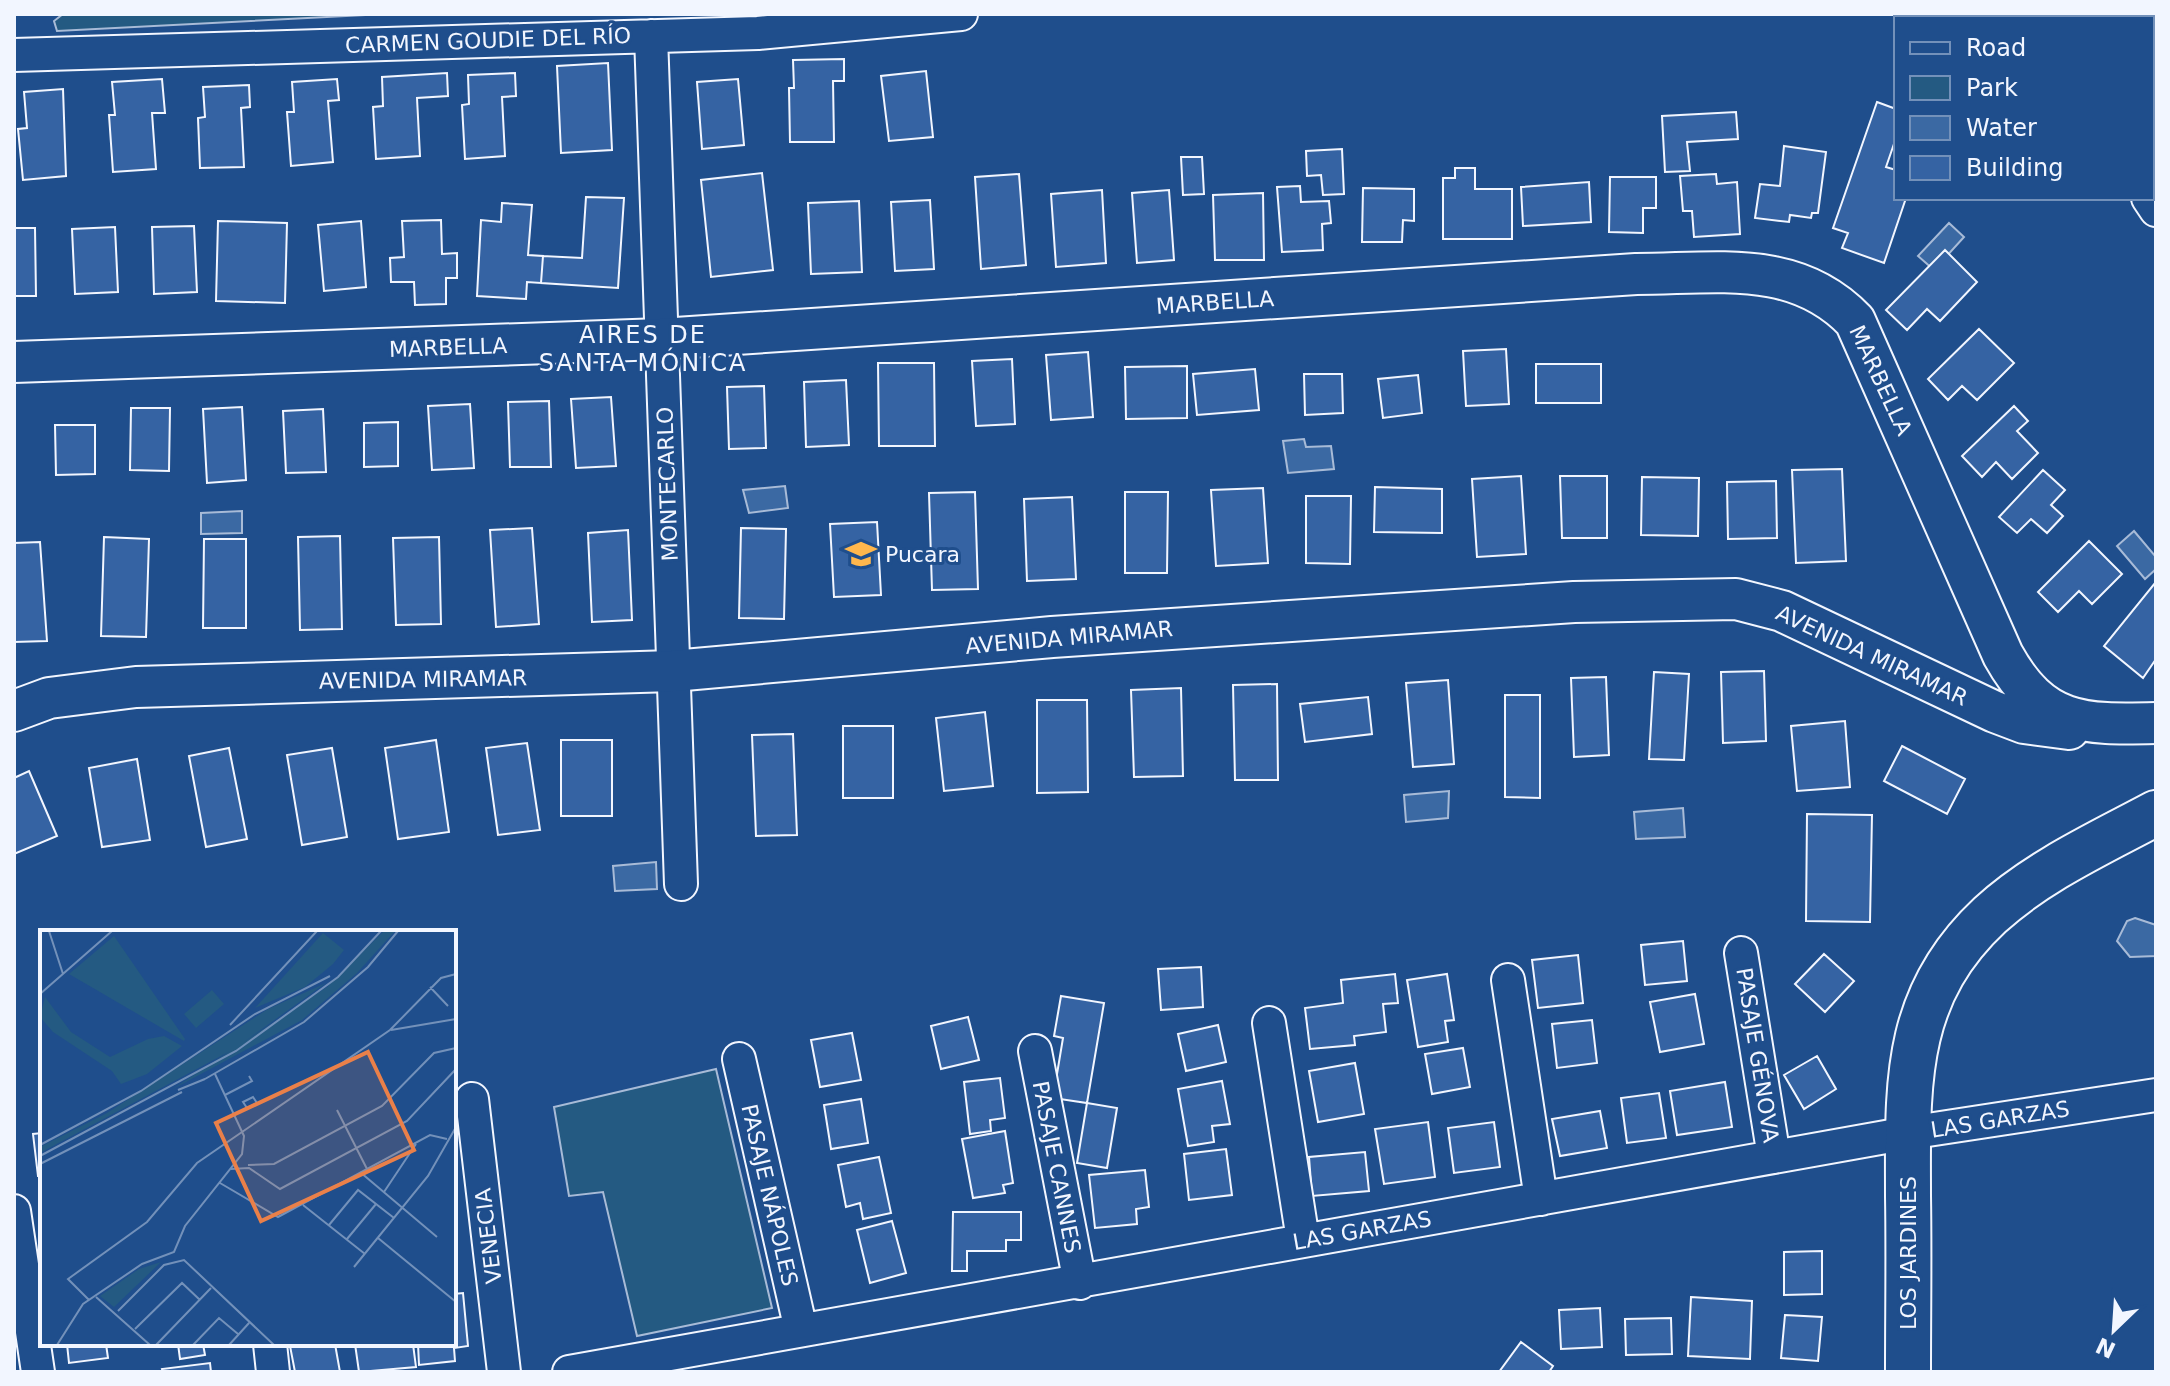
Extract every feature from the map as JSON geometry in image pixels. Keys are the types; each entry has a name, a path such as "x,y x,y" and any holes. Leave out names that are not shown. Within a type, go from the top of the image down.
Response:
{"main road":[{"name":"LOS JARDINES","path":"1908,1372 1908,1084 1917,1035 1935,989 1959,950 1990,915 2027,886 2156,813"}],"street":[{"name":"CARMEN GOUDIE DEL RÍO","path":"14,55 430,28 651,36 753,24 961,14"},
{"name":"MONTECARLO","path":"651,36 681,884"},
{"name":"MARBELLA","path":"14,362 661,339 1636,274 1772,274 1822,293 1855,321 2003,655 2020,684 2035,699 2059,713 2100,725 2156,723"},
{"name":"AVENIDA MIRAMAR","path":"14,711 49,698 136,687 673,671 1225,624 1574,602 1736,599 1782,611 1964,698 2024,723 2063,730 2100,725"},
{"name":"PASAJE GÉNOVA","path":"1741,953 1774,1157"},
{"path":"1508,980 1541,1199"},
{"path":"1269,1023 1303,1240"},
{"name":"PASAJE CANNES","path":"1035,1051 1080,1283"},
{"name":"PASAJE NÁPOLES","path":"739,1059 801,1330"},
{"name":"LAS GARZAS","path":"569,1372 1908,1133 2156,1095"},
{"name":"VENECIA","path":"472,1099 504,1372"},
{"path":"14,1211 38,1372"},
{"path":"270,1346 273,1372"}],"green space":[{"path":"63,14 385,14 57,31 54,21"},
{"path":"716,1069 772,1308 637,1336 603,1192 569,1196 554,1107"}],"water":[{"path":"1949,223 1964,237 1934,270 1918,256"},
{"path":"1304,439 1306,447 1331,446 1334,469 1288,473 1283,441"},
{"path":"785,486 788,508 749,513 743,490"},
{"path":"242,511 242,533 201,534 201,513"},
{"path":"2134,531 2156,557 2156,569 2145,579 2117,546"},
{"path":"1449,791 1448,818 1406,822 1404,795"},
{"path":"1683,808 1685,837 1636,839 1634,812"},
{"path":"656,862 657,889 615,891 613,866"},
{"path":"2135,918 2156,925 2156,956 2130,957 2117,941 2127,921"}],"building":[{"path":"844,59 844,81 833,81 834,142 790,142 789,88 794,88 793,60"},
{"path":"608,63 612,150 561,153 557,66"},
{"path":"926,71 933,137 889,141 881,76"},
{"path":"447,73 448,96 417,98 420,156 376,159 373,107 383,106 382,77"},
{"path":"515,73 516,96 502,97 505,156 465,159 462,105 469,104 468,75"},
{"path":"162,79 165,113 152,113 156,169 113,172 109,115 115,115 112,82"},
{"path":"337,79 339,100 328,101 333,162 291,166 287,112 294,112 292,82"},
{"path":"738,79 744,145 702,149 697,82"},
{"path":"249,85 250,107 241,108 244,167 200,168 198,118 205,117 203,87"},
{"path":"63,89 66,176 23,180 18,129 27,128 24,92"},
{"path":"1877,102 1894,108 1894,144 1886,167 1894,169 1894,200 1905,200 1884,263 1842,248 1848,233 1833,228"},
{"path":"1736,112 1738,139 1687,142 1690,171 1665,172 1662,116"},
{"path":"1784,146 1826,152 1818,213 1812,213 1811,218 1790,215 1789,222 1755,218 1760,184 1780,186"},
{"path":"1342,149 1344,194 1323,195 1321,175 1307,176 1306,151"},
{"path":"1181,157 1202,157 1204,194 1183,195"},
{"path":"1455,168 1475,168 1475,189 1512,189 1512,239 1443,239 1443,178 1455,178"},
{"path":"762,173 773,270 711,277 701,180"},
{"path":"1019,174 1026,265 981,269 975,177"},
{"path":"1716,174 1717,184 1737,182 1740,234 1694,237 1692,211 1683,211 1680,176"},
{"path":"1610,177 1656,177 1656,208 1643,208 1643,233 1609,232"},
{"path":"1589,182 1591,222 1523,226 1521,187"},
{"path":"1300,186 1301,202 1329,201 1331,223 1322,224 1323,250 1282,252 1277,187"},
{"path":"1363,188 1414,189 1414,221 1403,220 1402,242 1362,242"},
{"path":"1102,190 1106,263 1056,267 1051,194"},
{"path":"1169,190 1174,260 1137,263 1132,193"},
{"path":"1263,193 1264,260 1215,260 1213,195"},
{"path":"586,197 624,198 618,288 541,283 543,256 582,258"},
{"path":"930,200 934,269 895,271 891,202"},
{"path":"859,201 862,272 811,274 808,203"},
{"path":"502,203 532,205 528,255 543,256 541,283 527,282 526,299 477,296 481,220 501,222"},
{"path":"441,220 442,254 457,253 457,278 446,278 446,304 415,305 414,282 391,282 390,258 404,257 402,221"},
{"path":"218,221 287,223 285,303 216,301"},
{"path":"361,221 366,287 324,291 318,225"},
{"path":"194,226 197,292 154,294 152,227"},
{"path":"115,227 118,292 75,294 72,229"},
{"path":"14,228 35,228 36,296 14,296"},
{"path":"1945,250 1977,282 1940,321 1927,309 1907,330 1886,310"},
{"path":"1979,329 2014,363 1977,400 1962,386 1948,400 1928,379"},
{"path":"1506,349 1509,404 1466,406 1463,351"},
{"path":"1088,352 1093,417 1051,420 1046,355"},
{"path":"1012,359 1015,424 976,426 972,361"},
{"path":"878,363 934,363 935,446 879,446"},
{"path":"1536,364 1601,364 1601,403 1536,403"},
{"path":"1187,366 1187,418 1126,419 1125,367"},
{"path":"1255,369 1259,410 1197,415 1193,374"},
{"path":"1304,374 1342,374 1343,413 1305,415"},
{"path":"1418,375 1422,413 1383,418 1378,379"},
{"path":"846,380 849,445 806,447 804,382"},
{"path":"764,386 766,448 729,449 727,387"},
{"path":"611,397 616,466 576,468 571,399"},
{"path":"549,401 551,467 510,467 508,402"},
{"path":"470,404 474,468 432,470 428,406"},
{"path":"2014,406 2028,421 2017,431 2038,453 2012,479 1996,462 1982,477 1962,456"},
{"path":"242,407 246,480 207,483 203,409"},
{"path":"131,408 170,408 169,471 130,470"},
{"path":"323,409 326,472 286,473 283,411"},
{"path":"398,422 398,466 364,467 364,423"},
{"path":"55,425 95,425 95,474 56,475"},
{"path":"1842,469 1846,561 1796,563 1792,470"},
{"path":"2043,470 2065,490 2051,505 2063,516 2047,533 2031,519 2017,533 1999,517"},
{"path":"1521,476 1526,554 1477,557 1472,479"},
{"path":"1560,476 1607,476 1607,538 1562,538"},
{"path":"1642,477 1699,478 1698,536 1641,535"},
{"path":"1776,481 1777,538 1728,539 1727,482"},
{"path":"1375,487 1442,489 1442,533 1374,532"},
{"path":"1263,488 1268,563 1216,566 1211,490"},
{"path":"975,492 978,589 932,590 929,493"},
{"path":"1125,492 1168,492 1167,573 1125,573"},
{"path":"1306,496 1351,496 1350,564 1306,563"},
{"path":"1072,497 1076,579 1027,581 1024,499"},
{"path":"877,522 881,595 834,597 830,524"},
{"path":"532,528 539,624 496,627 490,530"},
{"path":"741,528 786,529 784,619 739,618"},
{"path":"628,530 632,620 592,622 588,533"},
{"path":"340,536 342,629 300,630 298,537"},
{"path":"104,537 149,539 146,637 101,636"},
{"path":"439,537 441,624 396,625 393,538"},
{"path":"204,539 246,539 246,628 203,628"},
{"path":"2089,541 2122,574 2092,604 2079,591 2058,612 2038,592"},
{"path":"40,542 47,641 14,642 14,543"},
{"path":"2155,583 2156,659 2143,678 2104,646"},
{"path":"1764,671 1766,741 1723,743 1721,672"},
{"path":"1654,672 1689,674 1684,760 1649,759"},
{"path":"1606,677 1609,755 1574,757 1571,678"},
{"path":"1448,680 1454,764 1413,767 1406,683"},
{"path":"1277,684 1278,780 1235,780 1233,685"},
{"path":"1181,688 1183,776 1134,777 1131,690"},
{"path":"1505,695 1540,695 1540,798 1505,797"},
{"path":"1368,697 1372,734 1305,742 1300,704"},
{"path":"1037,700 1087,700 1088,792 1037,793"},
{"path":"985,712 993,786 944,791 936,718"},
{"path":"1845,721 1850,787 1797,791 1791,726"},
{"path":"843,726 893,726 893,798 843,798"},
{"path":"793,734 797,835 756,836 752,735"},
{"path":"436,740 449,832 398,839 385,748"},
{"path":"561,740 612,740 612,816 561,816"},
{"path":"527,743 540,830 498,835 486,748"},
{"path":"1902,746 1965,779 1947,814 1884,781"},
{"path":"229,748 247,839 206,847 189,756"},
{"path":"332,748 347,837 302,845 287,755"},
{"path":"137,759 150,840 102,847 89,768"},
{"path":"29,771 57,836 14,854 14,778"},
{"path":"1807,814 1872,815 1870,922 1806,921"},
{"path":"1683,941 1687,981 1645,985 1641,945"},
{"path":"1824,954 1854,981 1825,1012 1795,984"},
{"path":"1578,955 1583,1003 1538,1008 1532,960"},
{"path":"1201,967 1203,1007 1161,1010 1158,969"},
{"path":"1395,974 1398,1003 1383,1004 1386,1032 1354,1036 1355,1045 1310,1049 1305,1008 1343,1003 1341,980"},
{"path":"1447,974 1454,1020 1445,1021 1448,1042 1418,1047 1407,980"},
{"path":"1695,994 1704,1044 1660,1052 1650,1002"},
{"path":"1061,996 1104,1003 1087,1103 1053,1098 1063,1038 1054,1036"},
{"path":"968,1017 979,1060 941,1069 931,1026"},
{"path":"1592,1020 1597,1063 1557,1068 1552,1024"},
{"path":"1218,1025 1226,1062 1186,1071 1178,1034"},
{"path":"852,1033 861,1080 820,1087 811,1040"},
{"path":"1463,1048 1470,1087 1432,1094 1425,1054"},
{"path":"1817,1056 1836,1089 1804,1109 1784,1075"},
{"path":"1355,1063 1364,1114 1318,1122 1309,1071"},
{"path":"1000,1078 1005,1118 990,1120 991,1131 970,1134 964,1082"},
{"path":"1222,1081 1230,1124 1212,1126 1214,1142 1188,1146 1178,1089"},
{"path":"1725,1082 1732,1127 1677,1135 1670,1091"},
{"path":"1659,1093 1666,1138 1627,1143 1621,1098"},
{"path":"861,1099 868,1143 831,1149 824,1105"},
{"path":"1087,1103 1117,1108 1107,1168 1077,1163"},
{"path":"1600,1111 1607,1148 1560,1156 1552,1119"},
{"path":"1428,1122 1435,1177 1384,1184 1375,1129"},
{"path":"1494,1122 1500,1167 1454,1173 1448,1128"},
{"path":"1005,1131 1013,1183 1003,1185 1005,1193 973,1198 962,1139"},
{"path":"40,1133 40,1176 38,1176 33,1134"},
{"path":"1226,1149 1232,1195 1189,1200 1184,1154"},
{"path":"1365,1152 1369,1191 1312,1196 1309,1157"},
{"path":"879,1157 891,1213 863,1219 860,1203 846,1207 838,1165"},
{"path":"1145,1170 1149,1207 1136,1209 1137,1224 1095,1228 1089,1175"},
{"path":"953,1212 1021,1212 1021,1240 1006,1240 1006,1251 967,1251 967,1271 952,1271"},
{"path":"892,1221 906,1273 870,1283 857,1230"},
{"path":"1822,1251 1822,1294 1784,1295 1784,1252"},
{"path":"463,1293 468,1346 454,1348 455,1361 419,1365 418,1346 456,1346 456,1294"},
{"path":"1691,1297 1752,1301 1750,1359 1688,1356"},
{"path":"1600,1308 1602,1347 1561,1349 1559,1310"},
{"path":"1785,1315 1822,1317 1818,1361 1781,1358"},
{"path":"1671,1318 1672,1354 1626,1355 1625,1319"},
{"path":"1521,1342 1553,1366 1549,1372 1499,1372"},
{"path":"67,1346 106,1346 108,1358 69,1363"},
{"path":"178,1346 203,1346 205,1355 180,1359"},
{"path":"290,1346 335,1346 340,1372 295,1372"},
{"path":"355,1346 413,1346 416,1367 359,1372"},
{"path":"210,1363 211,1372 163,1372 162,1369"}],"place":[{"name":"Pucara","path":"861,554"}],"district":[{"name":"AIRES DE SANTA MÓNICA","path":"643,349"}]}
